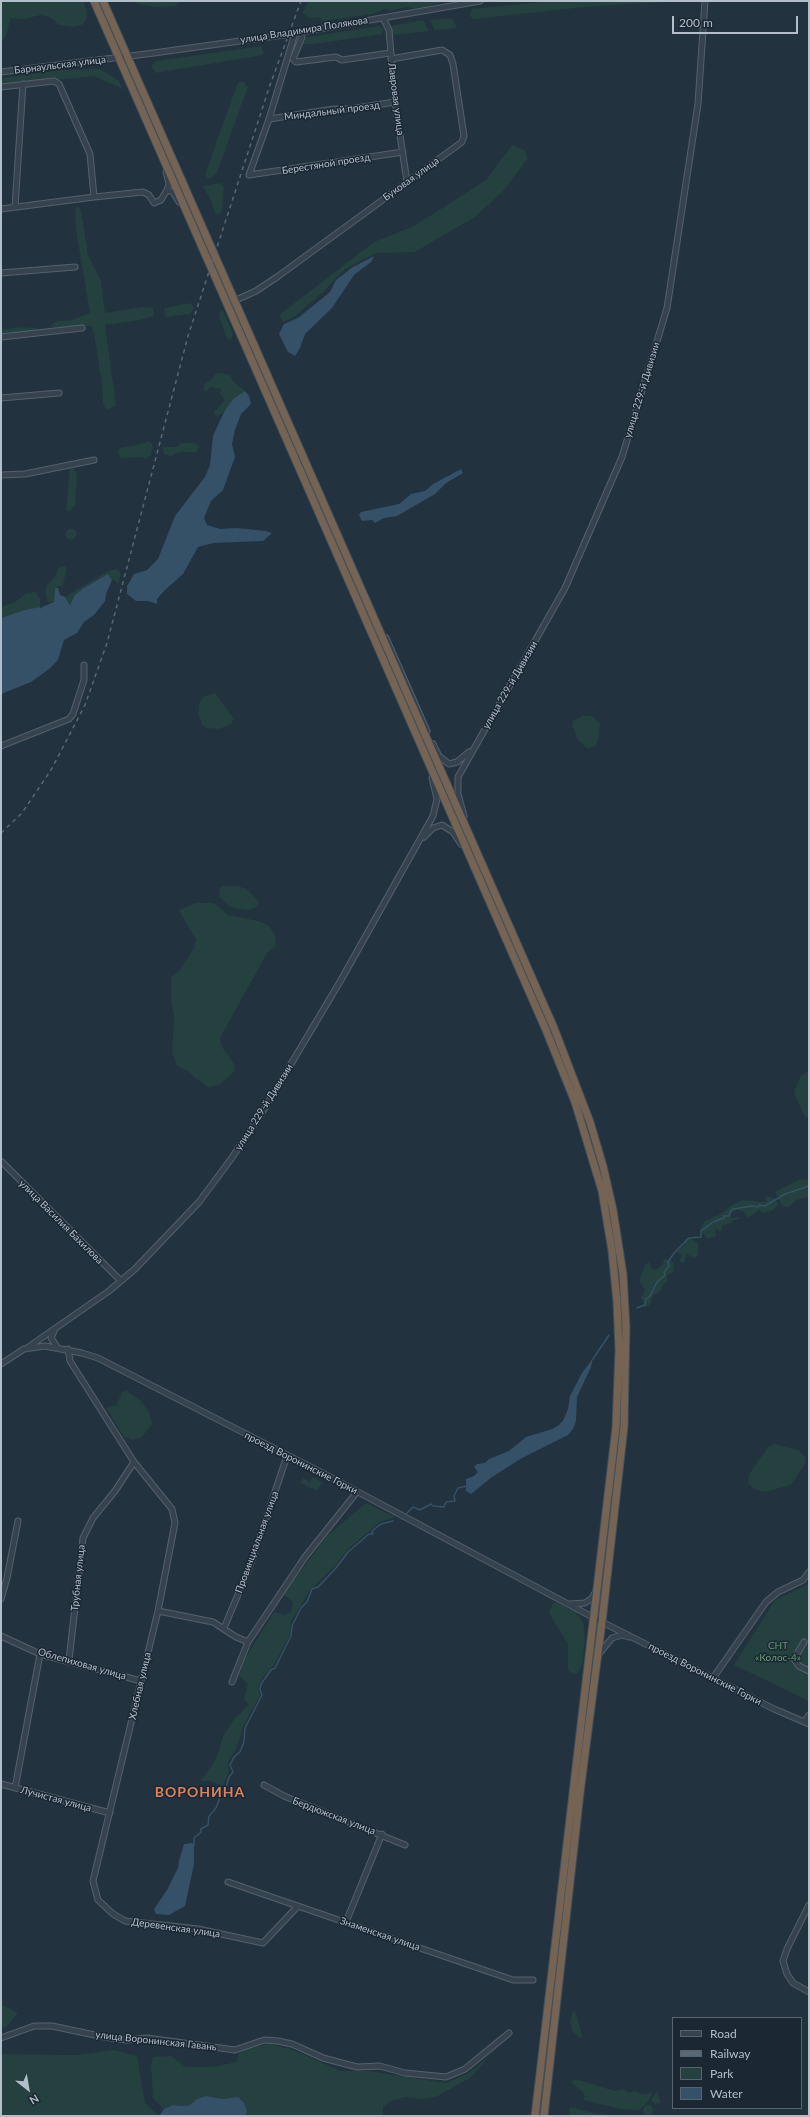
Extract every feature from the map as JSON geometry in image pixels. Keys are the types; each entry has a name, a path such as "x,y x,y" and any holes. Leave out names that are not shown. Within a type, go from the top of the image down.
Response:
{"highway":[{"path":"94,1 564,1073 583,1124 602,1191 612,1251 619,1328 618,1396 598,1584 573,1785 536,2116"},
{"path":"103,1 236,300 551,1021 582,1099 603,1166 618,1237 626,1327 626,1397 621,1459 580,1793 544,2116"}],"street":[{"name":"улица Владимира Полякова","path":"120,58 295,33 480,1"},
{"name":"улица 229-й Дивизии","path":"490,882 483,857 462,810 458,794 458,777 565,588 622,457 667,308 698,104 706,1"},
{"name":"Лавровая улица","path":"383,18 389,30 396,102 407,182"},
{"name":"Буковая улица","path":"236,300 256,291 277,277 462,142 464,136 453,64 450,55 442,50 391,56 342,60 336,57 296,62 293,58 302,37 301,32"},
{"path":"269,119 295,33"},
{"name":"Барнаульская улица","path":"1,72 120,58"},
{"path":"1,87 54,81 59,84 90,154 94,197"},
{"path":"15,207 23,84"},
{"name":"Миндальный проезд","path":"269,119 334,109 350,109 396,102"},
{"name":"Берестяной проезд","path":"269,119 249,175 403,152"},
{"path":"1,209 143,192 149,196 154,203 161,200 169,184 165,162"},
{"path":"167,190 173,192 193,224"},
{"path":"1,273 76,267"},
{"path":"1,337 82,328"},
{"path":"1,398 59,393"},
{"path":"1,476 25,474 94,460"},
{"path":"372,613 392,649 440,756 447,763 454,763 464,757 474,747"},
{"path":"1,746 69,719 73,714 84,680 84,666"},
{"path":"396,687 407,721 432,777 437,796 434,816 417,846"},
{"path":"417,846 436,826 445,826 453,832 461,843 503,941 527,987"},
{"name":"улица 229-й Дивизии","path":"24,1349 121,1281 199,1202 231,1159 260,1116 417,846"},
{"name":"улица Василия Бахилова","path":"2,1162 121,1281"},
{"path":"45,1346 50,1333 59,1325"},
{"path":"57,1347 52,1341 51,1335 59,1325"},
{"name":"проезд Воронинские Горки","path":"1,1364 24,1349 45,1346 68,1349 98,1358 357,1492 594,1618 713,1678 807,1723"},
{"name":"Хлебная улица","path":"68,1349 70,1362 134,1462 166,1500 174,1514 175,1529 158,1611 93,1881 98,1900 113,1914"},
{"name":"Провинциальная улица","path":"224,1628 250,1566 287,1456"},
{"name":"Трубная улица","path":"69,1660 83,1538 93,1518 115,1491 134,1462"},
{"path":"232,1682 248,1642 305,1557 357,1492"},
{"path":"1,1599 7,1578 18,1522"},
{"path":"713,1678 766,1602 778,1592 803,1580 809,1572"},
{"path":"569,1604 581,1604 588,1601 594,1594 598,1584"},
{"path":"158,1611 213,1622 236,1637 248,1642"},
{"name":"Облепиховая улица","path":"1,1636 40,1654 69,1660 141,1681"},
{"path":"598,1654 608,1642 616,1636 635,1638"},
{"path":"804,1642 794,1659 799,1666 809,1672"},
{"path":"15,1788 40,1654"},
{"path":"807,1723 809,1715"},
{"name":"Лучистая улица","path":"1,1784 110,1813"},
{"name":"Бердюжская улица","path":"264,1785 284,1796 382,1834 405,1845"},
{"path":"346,1922 382,1834"},
{"name":"Знаменская улица","path":"228,1882 296,1907 346,1922 513,1980 533,1980"},
{"path":"809,1905 787,1949 783,1961 787,1974 793,1983 809,1992"},
{"name":"Деревенская улица","path":"113,1914 125,1921 198,1929 263,1943 296,1907"},
{"name":"улица Воронинская Гавань","path":"1,2038 34,2026 52,2026 126,2040 147,2038 235,2050 264,2040 278,2041 292,2044 323,2058 357,2067 380,2066 405,2073 446,2077 454,2075 465,2069 509,2033"}],"green space":[{"path":"1,1 83,1 87,12 86,20 82,25 73,27 59,25 50,17 40,15 25,19 11,18 6,36 1,43"},
{"path":"134,1 179,1 175,6 156,7 138,4"},
{"path":"309,1 448,1 417,9 407,7 389,11 385,9 372,14 322,21 320,17 311,18 302,13"},
{"path":"552,1 684,1 595,6 473,19 470,16 471,9"},
{"path":"452,18 457,28 435,30 430,20"},
{"path":"423,20 429,31 392,35 391,26"},
{"path":"379,26 383,29 382,34 315,44 302,44 300,42 302,38"},
{"path":"261,46 264,53 258,56 156,73 151,66 156,61"},
{"path":"100,69 118,80 123,89 94,76 1,86 1,78 61,70"},
{"path":"238,82 244,82 248,87 217,172 213,177 207,179 205,174"},
{"path":"512,145 525,150 527,159 505,189 475,217 415,252 376,253 345,269 323,292 294,317 283,322 279,315 374,242 414,226 486,180"},
{"path":"220,183 224,187 222,210 220,214 216,214 209,196 202,186"},
{"path":"77,206 81,210 88,255 101,281 105,313 142,307 153,308 154,316 140,320 105,325 116,406 107,410 103,404 102,385 94,333 91,326 51,327 54,322 72,320 90,313 76,230 75,209"},
{"path":"191,303 194,308 190,314 165,317 164,308"},
{"path":"223,310 233,334 231,340 227,339 219,316 220,311"},
{"path":"21,327 36,328 35,333 22,332 1,336 1,330"},
{"path":"221,373 230,375 233,381 245,391 233,399 224,412 216,417 214,412 225,400 220,394 221,389 210,387 207,391 203,390 205,383 212,379 215,374"},
{"path":"150,441 153,447 151,455 146,459 141,457 120,458 118,452 120,448"},
{"path":"181,443 195,443 199,447 196,452 179,452 171,456 164,454 162,447 176,447"},
{"path":"70,468 75,469 77,476 75,505 69,512 66,510"},
{"path":"71,528 75,530 77,534 75,538 71,540 67,538 65,534 67,530"},
{"path":"66,566 63,585 55,588 54,602 48,602 45,592 47,585 56,575 58,568"},
{"path":"117,569 121,574 118,584 108,575 84,588 70,605 65,597 108,571"},
{"path":"36,592 40,599 40,607 1,618 1,607 15,602 27,593"},
{"path":"215,693 234,719 231,724 219,729 206,728 202,725 199,716 199,704 203,697"},
{"path":"583,716 592,716 600,723 596,746 587,748 578,740 572,726 573,721"},
{"path":"223,886 238,886 246,889 259,903 257,907 249,910 229,906 219,896 220,888"},
{"path":"195,903 216,904 227,915 259,921 269,926 275,935 276,946 267,953 220,1038 222,1047 235,1065 234,1072 219,1085 209,1087 196,1079 189,1072 177,1066 172,1053 174,1016 171,1001 171,977 180,970 194,948 196,940 179,910"},
{"path":"809,1070 809,1118 805,1117 794,1093 801,1076"},
{"path":"809,1179 809,1197 796,1200 789,1207 784,1207 781,1204 775,1192 799,1180"},
{"path":"767,1196 773,1198 779,1204 773,1210 763,1213 759,1210 748,1218 743,1211 736,1210 729,1216 733,1218 739,1217 739,1219 732,1221 732,1223 723,1225 721,1231 715,1227 716,1236 707,1239 700,1229 704,1222 726,1211 730,1206 743,1200 767,1202 765,1198"},
{"path":"689,1238 698,1243 698,1256 693,1258 686,1253 685,1262 683,1263 679,1261 682,1255 676,1252 685,1245 685,1239"},
{"path":"664,1259 671,1260 674,1264 673,1273 667,1275 667,1282 662,1286 660,1292 653,1295 650,1305 645,1307 641,1297 645,1290 639,1281 645,1265 649,1262 653,1270 656,1270 663,1264"},
{"path":"127,1391 141,1401 149,1412 152,1424 142,1437 133,1440 124,1437 106,1408 116,1406 122,1392"},
{"path":"774,1444 799,1450 806,1458 805,1464 791,1485 765,1492 754,1489 748,1483 749,1474 768,1447"},
{"path":"313,1477 322,1482 317,1491 300,1483 303,1478 310,1482"},
{"path":"366,1503 395,1517 380,1522 348,1549 335,1566 311,1589 291,1621 290,1635 273,1666 263,1677 258,1687 260,1695 243,1727 238,1745 228,1762 229,1772 223,1786 211,1781 201,1781 216,1759 223,1736 236,1717 249,1705 244,1699 248,1684 239,1675 246,1657 274,1612 284,1615 291,1612 293,1602 283,1594 328,1535"},
{"name":"СНТ «Колос-4»","path":"809,1584 809,1701 734,1665 775,1600"},
{"path":"553,1603 558,1603 575,1612 583,1622 585,1640 582,1664 577,1674 571,1673 568,1670 568,1644 549,1612"},
{"path":"1,2004 18,2013 6,2027 1,2028"},
{"path":"575,2011 581,2031 582,2037 580,2038 572,2031 570,2024 572,2013"},
{"path":"270,2044 293,2050 341,2071 369,2071 446,2083 470,2072 492,2054 470,2078 436,2097 423,2099 405,2097 391,2101 383,2107 383,2116 245,2116 247,2112 238,2097 223,2099 206,2096 197,2099 190,2105 173,2105 164,2109 153,2098 151,2064 153,2057 171,2056 186,2067 212,2067 237,2062 239,2052 252,2047"},
{"path":"114,2050 137,2056 145,2103 159,2116 1,2116 1,2054 76,2055"},
{"path":"575,2079 615,2091 624,2089 629,2093 635,2091 642,2094 652,2093 649,2100 639,2110 621,2109 583,2100 585,2096 583,2092 571,2082"},
{"path":"657,2091 661,2103 655,2104 651,2100"},
{"path":"648,2105 653,2110 648,2115 643,2110"},
{"path":"570,2107 593,2113 619,2116 569,2116"}],"water":[{"path":"374,256 371,262 354,275 332,308 305,334 300,348 295,356 288,352 279,334 284,324 298,318 330,292 336,280 353,267"},
{"path":"245,391 249,396 251,404 241,414 235,430 232,444 235,457 223,490 211,501 204,518 207,525 220,529 236,528 272,533 263,541 213,543 198,547 183,574 157,599 157,604 148,601 136,601 127,594 127,586 134,574 147,570 158,559 175,516 205,477 210,465 213,436 224,412 233,399"},
{"path":"461,469 463,473 446,483 435,494 397,516 384,518 375,523 372,520 362,521 359,515 361,512 399,504 411,494 425,491 433,484"},
{"path":"108,574 112,580 106,594 105,601 94,615 84,622 77,633 64,640 58,660 49,669 31,682 1,694 1,618 25,610 40,607 42,609 42,607 54,602 55,588 58,588 60,595 65,597 70,605 75,595"},
{"path":"593,1358 591,1367 577,1397 576,1421 573,1429 568,1435 522,1458 492,1477 471,1494 466,1491 466,1479 474,1476 478,1472 474,1467 477,1464 485,1463 489,1459 509,1451 526,1437 552,1429 559,1425 564,1419 568,1409 570,1396 582,1373"},
{"path":"192,1843 194,1845 194,1864 185,1906 169,1915 156,1914 154,1909 167,1890 178,1868 184,1844"},
{"path":"206,2096 223,2099 238,2097 244,2103 247,2112 245,2116 159,2116 164,2109 173,2105 190,2105 197,2099"}],"waterway":[{"path":"637,1308 645,1305 646,1299 650,1296 657,1282 665,1275 664,1272 669,1266 668,1262 674,1253 689,1238 701,1237 701,1231 713,1222 724,1218 724,1216 729,1216 733,1209 752,1206 758,1207 759,1205 765,1206 785,1194 809,1186"},
{"path":"593,1359 609,1335"},
{"path":"407,1513 413,1507 420,1510 431,1504 433,1506 444,1507 446,1502 455,1501 454,1496 458,1488 467,1486"},
{"path":"194,1845 194,1838 201,1832 201,1829 208,1825 209,1816 216,1808 224,1787 226,1787 229,1777 233,1772 230,1765 234,1757 240,1752 244,1742 245,1728 262,1695 260,1689 261,1684 271,1670 275,1668 291,1636 292,1626 301,1608 307,1602 312,1589 318,1587 336,1568 348,1552 369,1534 373,1534 372,1531 381,1524 393,1521"}],"railway":[{"path":"1,833 22,813 51,770 85,705 107,643 188,336 270,85 301,1"}],"district":[{"name":"ВОРОНИНА","path":"200,1792"}]}
